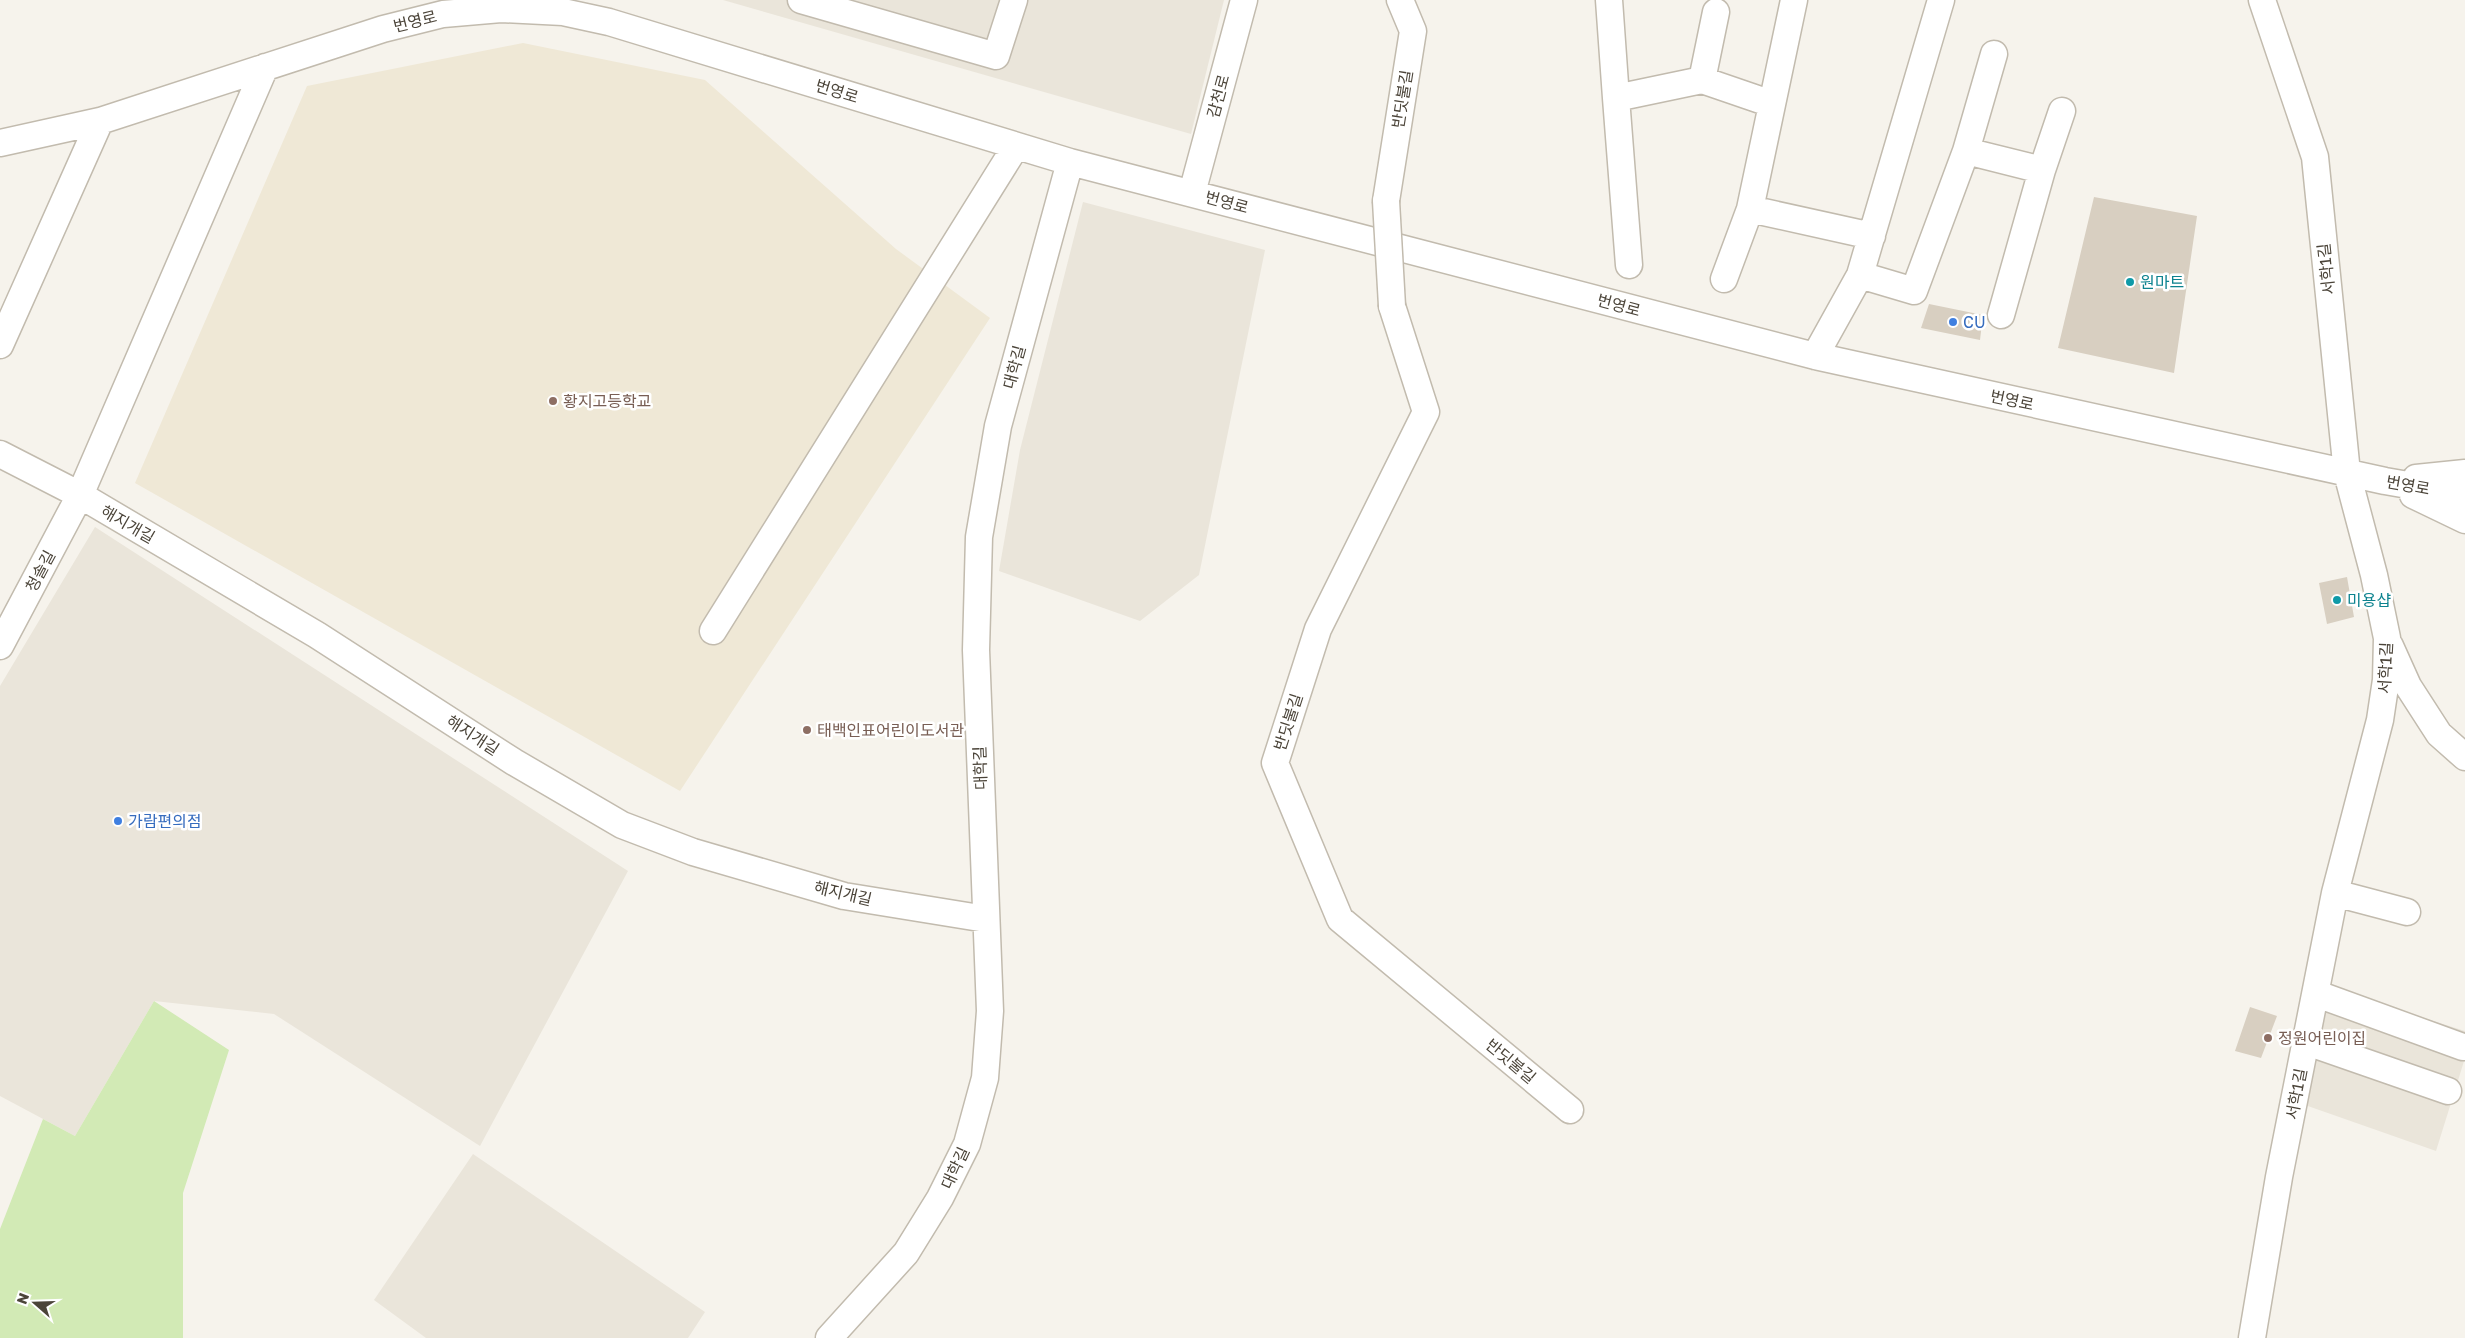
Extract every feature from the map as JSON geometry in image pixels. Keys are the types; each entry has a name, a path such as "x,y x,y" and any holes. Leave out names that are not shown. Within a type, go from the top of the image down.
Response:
{"street":[{"path":"801,0 996,56 1014,0"},
{"name":"감천로","path":"1192,193 1244,0"},
{"name":"반딧불길","path":"1400,0 1413,31 1386,201 1392,306 1426,412 1318,629 1275,763 1340,919 1570,1110"},
{"path":"1609,0 1629,264"},
{"path":"1724,279 1750,209 1794,0"},
{"path":"1815,356 1860,275 1941,0"},
{"name":"서학1길","path":"2252,1338 2279,1177 2317,994 2335,893 2380,720 2386,680 2387,638 2374,575 2347,473 2314,158 2262,0"},
{"name":"번영로","path":"0,143 100,121 383,29 443,14 567,6 609,22 1070,162 1815,356 2385,482 2465,495"},
{"path":"1702,80 1716,12"},
{"path":"1860,275 1914,291 1966,151 1994,54"},
{"name":"청솔길","path":"0,646 80,496 265,67"},
{"path":"1616,98 1702,80 1772,104"},
{"path":"2001,315 2042,170 2062,111"},
{"path":"0,345 100,121"},
{"path":"713,631 1016,146"},
{"path":"1966,151 2042,170"},
{"name":"대학길","path":"830,1338 906,1253 940,1198 967,1144 985,1078 990,1011 976,650 979,537 998,426 1070,162"},
{"path":"1750,209 1872,236"},
{"name":"해지개길","path":"0,454 80,496 317,635 522,766 622,824 693,852 844,896 986,920"},
{"path":"2385,482 2465,473"},
{"path":"2385,482 2465,520"},
{"path":"2387,638 2408,686 2440,734 2465,757"},
{"path":"2335,893 2407,912"},
{"path":"2317,994 2463,1046"},
{"path":"2307,1042 2448,1091"}],"shaded area":[{"path":"723,0 1224,0 1191,134"},
{"name":"황지고등학교","path":"523,43 705,80 896,249 990,318 680,791 135,483 307,86"},
{"path":"1083,202 1265,250 1199,575 1140,621 999,571 1020,450"},
{"path":"95,527 628,871 480,1146 274,1014 154,1001 75,1136 0,1096 0,686"},
{"path":"2329,988 2465,1031 2465,1058 2436,1151 2305,1105"},
{"path":"473,1154 705,1312 688,1338 426,1338 374,1300"}],"green space":[{"path":"154,1001 229,1050 183,1193 183,1338 0,1338 0,1229 43,1119 75,1136"}],"building":[{"name":"원마트","path":"2094,197 2197,216 2174,373 2058,348"},
{"name":"CU","path":"1929,304 1983,315 1980,340 1921,328"},
{"name":"미용샵","path":"2347,577 2354,617 2327,624 2319,583"},
{"name":"정원어린이집","path":"2250,1007 2277,1016 2261,1058 2235,1051"}],"place":[{"name":"원마트","path":"2130,282"},
{"name":"CU","path":"1953,322"},
{"name":"황지고등학교","path":"553,401"},
{"name":"미용샵","path":"2337,600"},
{"name":"태백인표어린이도서관","path":"807,730"},
{"name":"가람편의점","path":"118,821"},
{"name":"정원어린이집","path":"2268,1038"}]}
